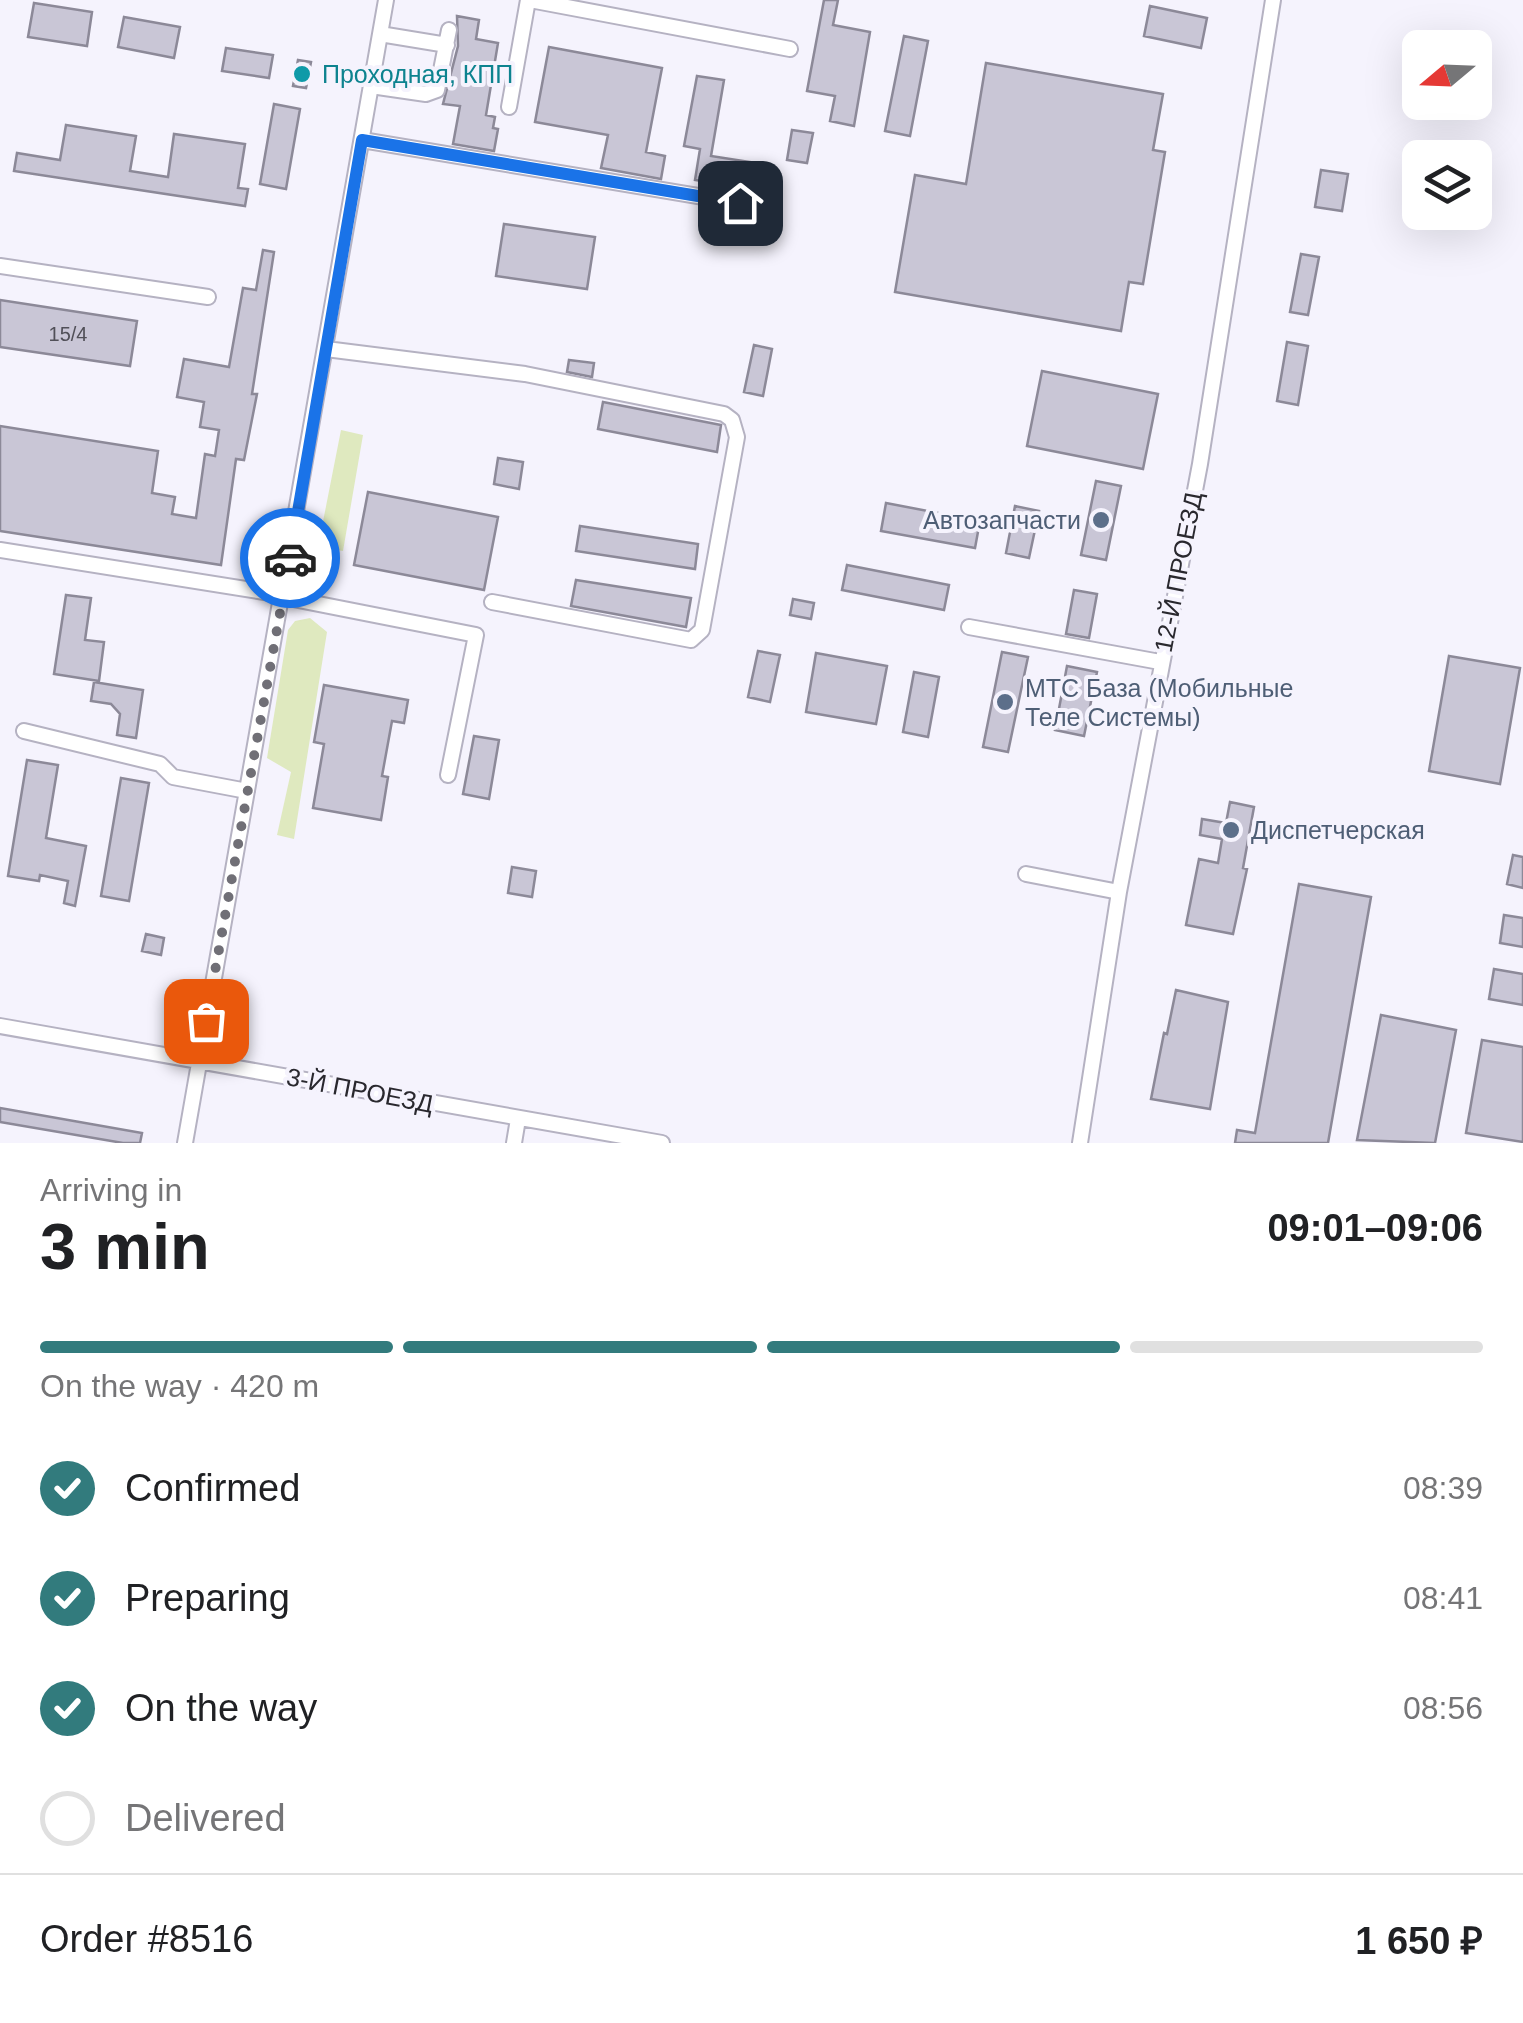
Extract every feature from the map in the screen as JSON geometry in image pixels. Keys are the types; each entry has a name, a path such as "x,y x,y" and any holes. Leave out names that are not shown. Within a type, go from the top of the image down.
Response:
{"street":[{"path":"185,1143 386,0"},
{"path":"509,107 533,0 790,49"},
{"name":"12-Й ПРОЕЗД","path":"1080,1143 1119,892 1200,464 1273,0"},
{"path":"371,86 432,93 440,86 448,38 380,34"},
{"path":"362,140 740,203"},
{"path":"0,266 208,298"},
{"path":"326,348 606,388 724,414 732,420 737,437 698,637 691,640 492,602"},
{"path":"0,550 283,596 476,635 448,775"},
{"path":"969,627 1160,662"},
{"path":"24,731 160,764 173,777 248,791"},
{"path":"1026,874 1119,892"},
{"name":"3-Й ПРОЕЗД","path":"0,1026 662,1143"},
{"path":"514,1143 518,1119"}],"green space":[{"path":"341,430 363,435 343,551 318,547"},
{"path":"310,618 327,632 294,839 277,835 291,772 267,758 288,630 295,621"}],"building":[{"path":"824,0 838,0 833,25 870,32 854,126 830,121 835,96 807,91"},
{"path":"34,3 92,12 87,46 28,37"},
{"path":"1150,6 1207,18 1201,48 1144,36"},
{"path":"457,16 479,20 476,39 498,43 486,115 495,117 493,128 498,129 494,151 453,144 460,106 443,104 458,46"},
{"path":"124,17 180,27 174,58 118,47"},
{"path":"904,36 928,41 910,136 885,131"},
{"path":"549,47 662,68 646,152 665,156 661,179 601,168 608,135 535,122"},
{"path":"226,48 273,55 269,78 222,71"},
{"name":"Проходная, КПП","path":"298,60 311,62 306,88 293,86"},
{"path":"986,63 1163,94 1153,150 1165,152 1143,284 1129,282 1121,331 895,292 915,175 966,184"},
{"path":"697,76 724,80 711,156 750,162 747,188 695,180 700,149 684,146"},
{"path":"274,104 300,109 286,189 260,184"},
{"path":"66,125 136,136 130,171 168,177 174,134 245,144 238,188 248,189 245,206 14,171 17,153 60,160"},
{"path":"792,130 813,133 807,163 787,160"},
{"path":"1321,170 1348,174 1342,211 1315,207"},
{"path":"504,224 595,237 587,289 496,276"},
{"path":"263,250 274,252 252,394 257,394 244,460 236,459 221,565 0,531 0,426 158,451 152,493 175,497 172,514 196,518 205,454 215,456 219,430 200,427 204,402 177,397 184,359 229,367 243,288 256,290"},
{"path":"1301,254 1319,257 1308,315 1290,312"},
{"path":"0,300 137,321 130,366 0,347"},
{"path":"1287,342 1308,346 1298,405 1277,401"},
{"path":"754,345 772,349 763,396 744,392"},
{"path":"569,360 594,363 592,377 567,372"},
{"path":"1042,371 1158,394 1143,469 1027,446"},
{"path":"603,402 721,425 717,452 598,429"},
{"path":"498,458 523,462 519,489 494,484"},
{"name":"Автозапчасти","path":"1096,481 1121,486 1106,560 1081,555"},
{"path":"368,492 498,517 484,590 354,565"},
{"path":"886,503 980,521 975,548 881,531"},
{"path":"1015,506 1039,511 1029,558 1006,553"},
{"path":"580,526 698,544 695,569 576,551"},
{"path":"847,565 949,585 944,610 842,590"},
{"path":"576,580 691,598 686,627 571,606"},
{"path":"1074,590 1097,594 1089,638 1066,634"},
{"path":"66,595 91,598 85,640 104,642 99,681 54,674"},
{"path":"793,599 814,603 811,619 790,615"},
{"path":"758,651 780,655 770,702 748,697"},
{"name":"МТС База (Мобильные Теле Системы)","path":"1002,652 1028,657 1008,752 983,747"},
{"path":"816,653 887,666 876,724 806,712"},
{"path":"1449,656 1520,668 1500,784 1429,771"},
{"path":"1067,666 1097,672 1084,736 1055,730"},
{"path":"914,672 939,677 928,737 903,732"},
{"path":"94,682 143,690 136,738 117,735 120,714 111,704 91,701"},
{"path":"324,685 408,700 404,723 392,721 382,776 388,777 381,820 313,808 324,744 314,742"},
{"path":"474,736 499,740 489,799 463,794"},
{"path":"27,760 58,765 46,838 86,846 75,906 64,903 68,881 40,875 39,881 8,876"},
{"path":"121,778 149,783 129,901 101,896"},
{"path":"1230,802 1254,807 1243,868 1247,869 1233,934 1186,925 1199,859 1218,863 1222,839 1200,835 1202,819 1226,823"},
{"path":"1513,855 1523,857 1523,888 1507,884"},
{"path":"512,867 536,871 532,897 508,893"},
{"path":"1299,884 1371,897 1328,1143 1235,1143 1237,1130 1255,1133"},
{"path":"1504,915 1523,918 1523,947 1500,943"},
{"path":"146,934 164,938 161,955 142,951"},
{"path":"1494,969 1523,974 1523,1005 1489,999"},
{"path":"1176,990 1228,1002 1210,1109 1151,1099"},
{"path":"1381,1015 1456,1030 1435,1143 1357,1140"},
{"path":"1482,1040 1523,1047 1523,1142 1466,1133"},
{"path":"0,1108 142,1133 140,1143 0,1122"}],"way so far":[{"path":"206,1021 290,558"}],"place":[{"name":"Проходная, КПП","path":"302,74"},
{"name":"Автозапчасти","path":"1101,520"},
{"name":"МТС База (Мобильные Теле Системы)","path":"1005,702"},
{"name":"Диспетчерская","path":"1231,830"}],"route":[{"path":"290,558 362,140 740,203"}]}
